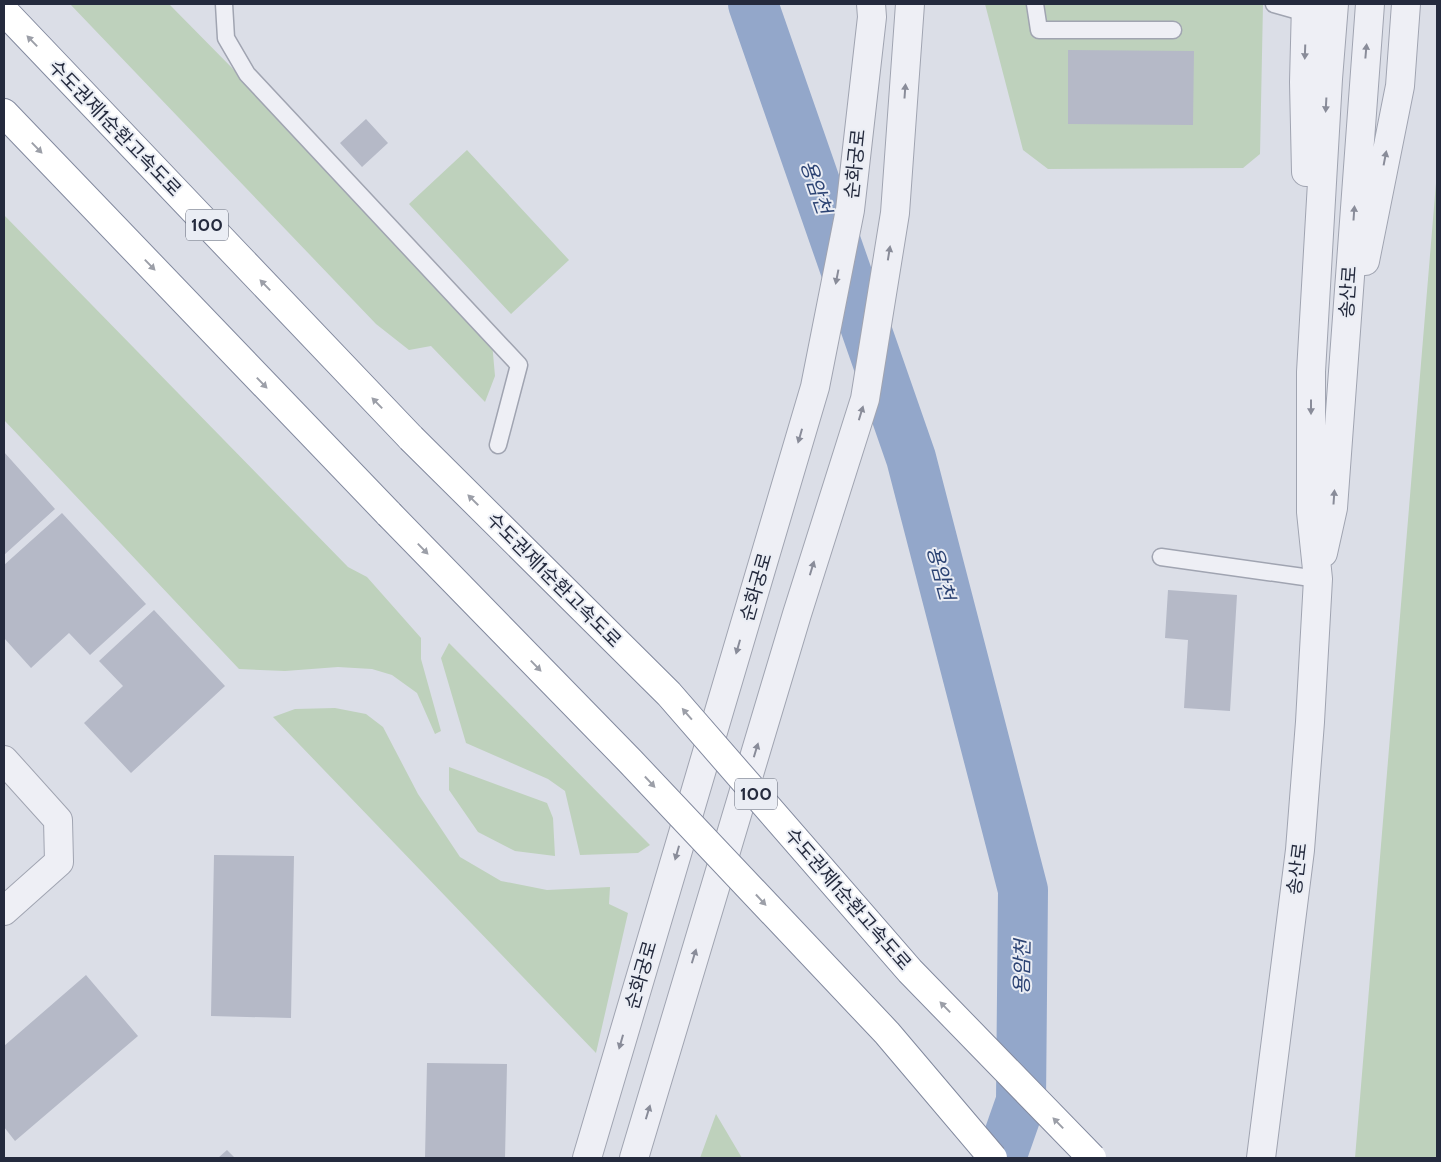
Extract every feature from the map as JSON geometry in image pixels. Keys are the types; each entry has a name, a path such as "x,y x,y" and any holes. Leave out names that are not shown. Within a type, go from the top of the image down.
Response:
{"highway":[{"name":"수도권제1순환고속도로","path":"4,11 411,438 669,694 910,971 1092,1158"},
{"path":"4,113 389,514 630,761 887,1033 993,1158"}],"street":[{"name":"순화궁로","path":"587,1158 815,387 850,210 872,17 871,4"},
{"path":"634,1158 797,614 865,399 895,213 910,4"},
{"name":"송산로","path":"1318,579 1311,512 1311,372 1327,89 1334,4"},
{"name":"송산로","path":"1261,1158 1300,850 1318,579 1333,508 1370,4"},
{"path":"1342,377 1400,86 1406,4"},
{"path":"1306,8 1304,84 1311,372"},
{"path":"4,760 58,820 59,862 4,912"}],"lane":[{"path":"224,4 226,38 247,74 518,365 498,444"},
{"path":"1035,4 1039,30 1173,30"},
{"path":"1274,4 1306,8"},
{"path":"1161,557 1318,579"}],"green space":[{"path":"70,4 169,4 491,331 495,376 485,402 431,346 409,350 376,324"},
{"path":"985,4 1263,4 1260,154 1243,168 1048,169 1023,150"},
{"path":"467,150 569,260 511,314 409,204"},
{"path":"1437,171 1437,1158 1355,1158"},
{"path":"4,215 348,567 367,577 421,638 421,659 441,731 435,734 417,693 392,675 372,669 338,667 285,671 239,669 4,420"},
{"path":"449,643 650,845 638,853 580,855 565,791 548,779 466,743 441,658"},
{"path":"335,708 366,714 383,727 418,794 460,857 501,881 547,890 610,887 609,904 628,913 596,1053 273,717 295,709"},
{"path":"449,767 547,803 553,818 555,856 515,851 478,832 449,790"},
{"path":"716,1114 742,1158 700,1158"}],"building":[{"path":"1068,50 1194,51 1193,125 1068,124"},
{"path":"366,119 388,143 362,167 340,143"},
{"path":"4,452 55,509 4,555"},
{"path":"62,513 146,604 90,655 69,633 31,668 4,638 4,565"},
{"path":"1168,590 1237,595 1230,711 1184,708 1188,640 1165,638"},
{"path":"154,610 225,686 131,773 84,723 123,686 99,661"},
{"path":"214,855 294,856 291,1018 211,1016"},
{"path":"86,975 138,1036 15,1141 4,1127 4,1046"},
{"path":"427,1063 507,1064 505,1158 425,1158"},
{"path":"227,1150 235,1158 218,1158"}],"waterway":[{"name":"용암천","path":"753,4 911,458 1023,890 1021,1101 1001,1158"}]}
